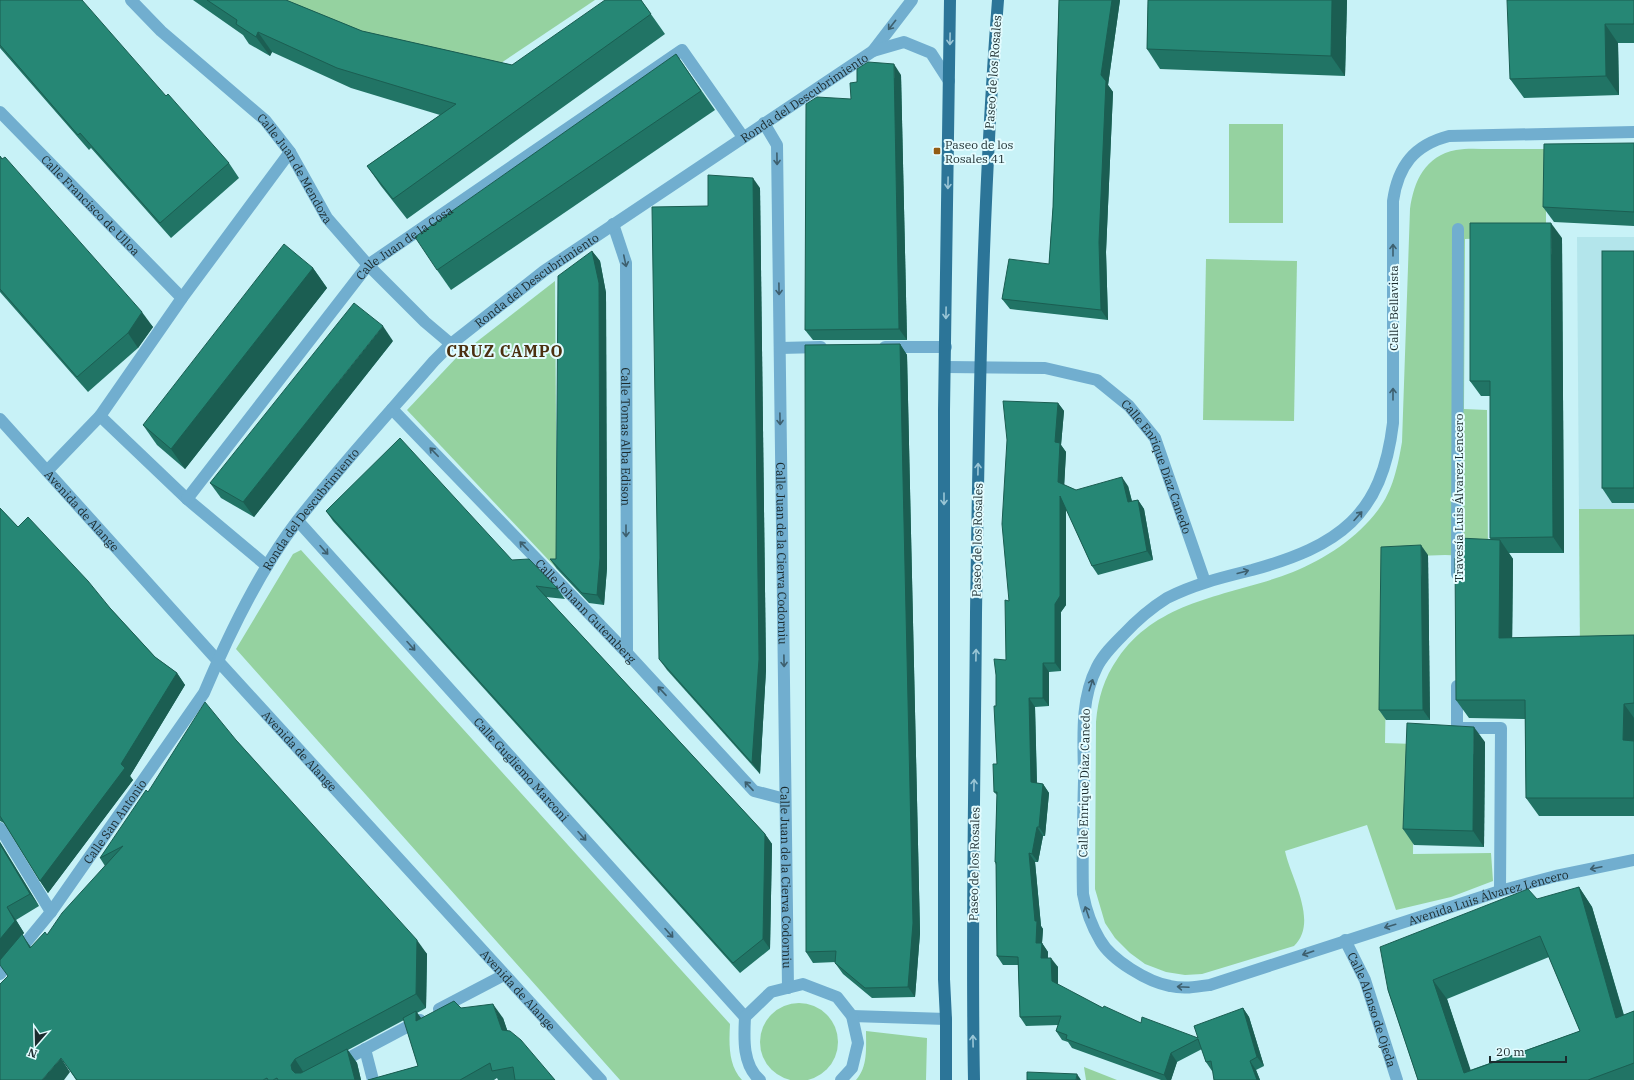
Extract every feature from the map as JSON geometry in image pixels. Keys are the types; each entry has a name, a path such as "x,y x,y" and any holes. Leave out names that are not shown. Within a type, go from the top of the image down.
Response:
{"main road":[{"path":"946,1080 944,916 944,410 946,367 950,0"},
{"name":"Paseo de los Rosales","path":"974,1080 972,972 980,367 991,86 998,0"}],"street":[{"name":"Calle Juan de Mendoza","path":"132,0 161,31 265,120 290,152 327,218 368,265 425,322 451,344"},
{"path":"873,51 912,0"},
{"name":"Ronda del Descubrimiento","path":"218,661 267,566 298,521 392,409 451,344 544,271 873,51 904,42 931,54 949,81"},
{"name":"Calle Juan de la Cosa","path":"187,499 368,265 682,50 743,137"},
{"name":"Calle Francisco de Ulloa","path":"0,112 182,298"},
{"name":"Calle Juan de la Cierva Codorniu","path":"764,123 777,145 788,988"},
{"name":"Calle Bellavista","path":"1205,582 1254,569 1312,550 1332,538 1351,523 1366,507 1377,488 1390,446 1393,423 1393,201 1399,176 1410,158 1431,140 1449,136 1634,132"},
{"path":"47,471 100,416 182,298 290,152"},
{"name":"Calle Tomas Alba Edison","path":"613,224 626,263 627,653"},
{"name":"Travesía Luis Álvarez Lencero","path":"1457,585 1458,229"},
{"path":"870,347 946,346"},
{"path":"780,348 833,347"},
{"name":"Calle Enrique Díaz Canedo","path":"946,367 1045,368 1097,380 1129,406 1155,438 1205,582 1168,598 1147,612 1110,648 1097,667 1085,709 1082,870 1083,894 1086,910 1100,941 1112,954 1128,967 1149,979 1170,986 1190,988 1210,984 1345,940"},
{"name":"Calle Johann Gutemberg","path":"392,409 627,653 754,792 785,799"},
{"path":"100,416 187,499 267,566"},
{"name":"Avenida de Alange","path":"0,419 218,661 504,975 527,998 600,1080"},
{"name":"Calle Gugliemo Marconi","path":"298,521 745,1017"},
{"name":"Calle San Antonio","path":"0,974 51,912 204,693 218,661"},
{"path":"1457,672 1457,728 1501,728 1500,891"},
{"path":"0,828 51,912"},
{"name":"Avenida Luis Álvarez Lencero","path":"1345,940 1500,891 1556,876 1634,860"},
{"name":"Calle Alonso de Ojeda","path":"1345,940 1365,980 1397,1080"},
{"path":"327,1070 504,975"},
{"path":"760,1080 754,1075 743,1044 745,1017 771,992 803,984 837,996 852,1016 858,1043 852,1068 841,1080"},
{"path":"852,1016 946,1019"},
{"path":"365,1049 373,1080"}],"shaded area":[{"path":"1577,237 1634,237 1634,654 1580,654"}],"green space":[{"path":"265,0 595,0 483,75"},
{"path":"1229,124 1283,124 1283,223 1229,223"},
{"path":"1546,149 1546,236 1465,239 1464,409 1487,410 1488,555 1388,557 1385,743 1414,744 1413,854 1491,853 1493,881 1451,897 1396,910 1367,825 1285,851 1304,913 1304,925 1301,936 1294,946 1202,974 1185,975 1166,972 1145,964 1130,953 1115,938 1105,923 1095,889 1096,722 1098,705 1105,681 1118,658 1135,638 1154,623 1175,611 1198,602 1270,580 1305,567 1340,547 1370,520 1388,495 1397,469 1402,442 1410,209 1418,180 1423,171 1436,158 1445,153 1456,150"},
{"path":"1206,259 1297,261 1294,421 1203,420"},
{"path":"555,281 557,569 407,410 457,357"},
{"path":"1579,509 1634,509 1634,649 1580,648"},
{"path":"301,550 730,1024 730,1054 734,1068 742,1080 620,1080 236,649 293,554"},
{"path":"791,1003 807,1003 821,1009 832,1020 838,1034 838,1050 832,1064 821,1075 807,1081 791,1081 777,1075 766,1064 760,1050 760,1034 766,1020 777,1009"},
{"path":"866,1031 927,1038 926,1080 856,1080 863,1069 866,1051"},
{"path":"1084,1067 1117,1080 1086,1080"}],"building":[{"path":"0,0 82,0 166,96 168,94 229,163 160,223 80,133 78,135 0,45"},
{"path":"207,0 286,0 362,31 512,65 605,0 641,0 651,14 393,199 367,166 456,104 337,68 258,32 256,37 236,24 237,20"},
{"path":"1059,0 1112,0 1101,75 1106,81 1099,242 1101,310 1002,299 1009,259 1049,264 1053,207"},
{"path":"1148,0 1332,0 1331,56 1147,49"},
{"path":"1507,0 1634,0 1634,24 1605,24 1606,76 1510,79"},
{"path":"676,54 701,91 437,270 415,237"},
{"path":"868,62 894,64 899,329 805,330 806,104 817,97 851,99 850,83 857,82 857,69"},
{"path":"1634,143 1634,212 1543,207 1544,144"},
{"path":"0,156 2,159 5,157 142,312 128,333 77,377 0,289"},
{"path":"708,175 753,178 759,659 752,763 659,659 652,207 708,206"},
{"path":"1470,223 1551,223 1553,537 1490,538 1490,381 1470,381"},
{"path":"284,244 313,268 171,449 143,425"},
{"path":"592,251 599,283 600,558 597,595 582,593 550,559 556,559 558,276"},
{"path":"1602,251 1634,251 1634,488 1602,488"},
{"path":"354,303 383,326 243,502 210,483"},
{"path":"900,344 913,923 908,987 865,988 835,963 836,951 806,952 805,345"},
{"path":"1003,401 1058,403 1055,442 1060,443 1058,482 1076,490 1122,477 1128,502 1138,500 1147,551 1092,566 1060,496 1060,596 1055,604 1055,663 1043,663 1043,698 1029,698 1031,782 1043,784 1039,827 1037,827 1032,854 1029,853 1035,921 1037,921 1036,943 1042,943 1041,958 1051,958 1052,981 1103,1008 1104,1006 1141,1023 1142,1017 1198,1038 1194,1026 1243,1008 1257,1057 1250,1061 1257,1080 1214,1080 1211,1061 1206,1062 1198,1039 1171,1053 1164,1075 1066,1039 1067,1035 1056,1031 1061,1016 1020,1017 1018,957 997,956 995,862 997,792 994,792 993,764 997,764 994,706 996,706 996,675 994,659 1006,660 1005,600 1009,601 1002,524 1007,440"},
{"path":"400,438 512,560 529,559 558,589 536,586 765,834 763,939 733,963 326,511"},
{"path":"0,508 18,527 28,517 88,581 110,608 155,657 177,673 121,764 125,768 40,881 0,816"},
{"path":"1459,538 1500,540 1499,638 1634,635 1634,703 1624,704 1623,740 1634,741 1634,798 1526,798 1525,700 1456,700 1455,558 1459,558"},
{"path":"1421,545 1423,710 1379,710 1381,547"},
{"path":"205,702 236,740 417,940 416,994 295,1059 291,1065 292,1070 295,1073 301,1073 347,1049 355,1080 278,1080 277,1078 268,1080 267,1078 263,1080 77,1080 61,1058 42,1080 0,1080 0,984 8,976 0,965 0,960 22,934 30,948 45,932 47,935 62,913 123,846 100,858 146,790 148,792"},
{"path":"1407,723 1474,727 1473,831 1403,829"},
{"path":"0,844 30,894 7,907 15,921 0,939"},
{"path":"1579,887 1616,1018 1634,1011 1634,1063 1588,1080 1418,1080 1388,990 1380,947 1528,889 1537,899","holes":["1540,936 1580,1031 1464,1073 1433,980"]},
{"path":"454,1001 461,1008 493,1004 502,1030 510,1031 521,1040 555,1080 515,1080 513,1067 492,1071 490,1063 460,1080 368,1080 418,1066 403,1018 416,1011 416,1021"},
{"path":"1027,1072 1077,1074 1076,1080 1027,1080"}],"place":[{"name":"Paseo de los Rosales 41","path":"937,151"}],"district":[{"name":"CRUZ CAMPO","path":"505,351"}]}
